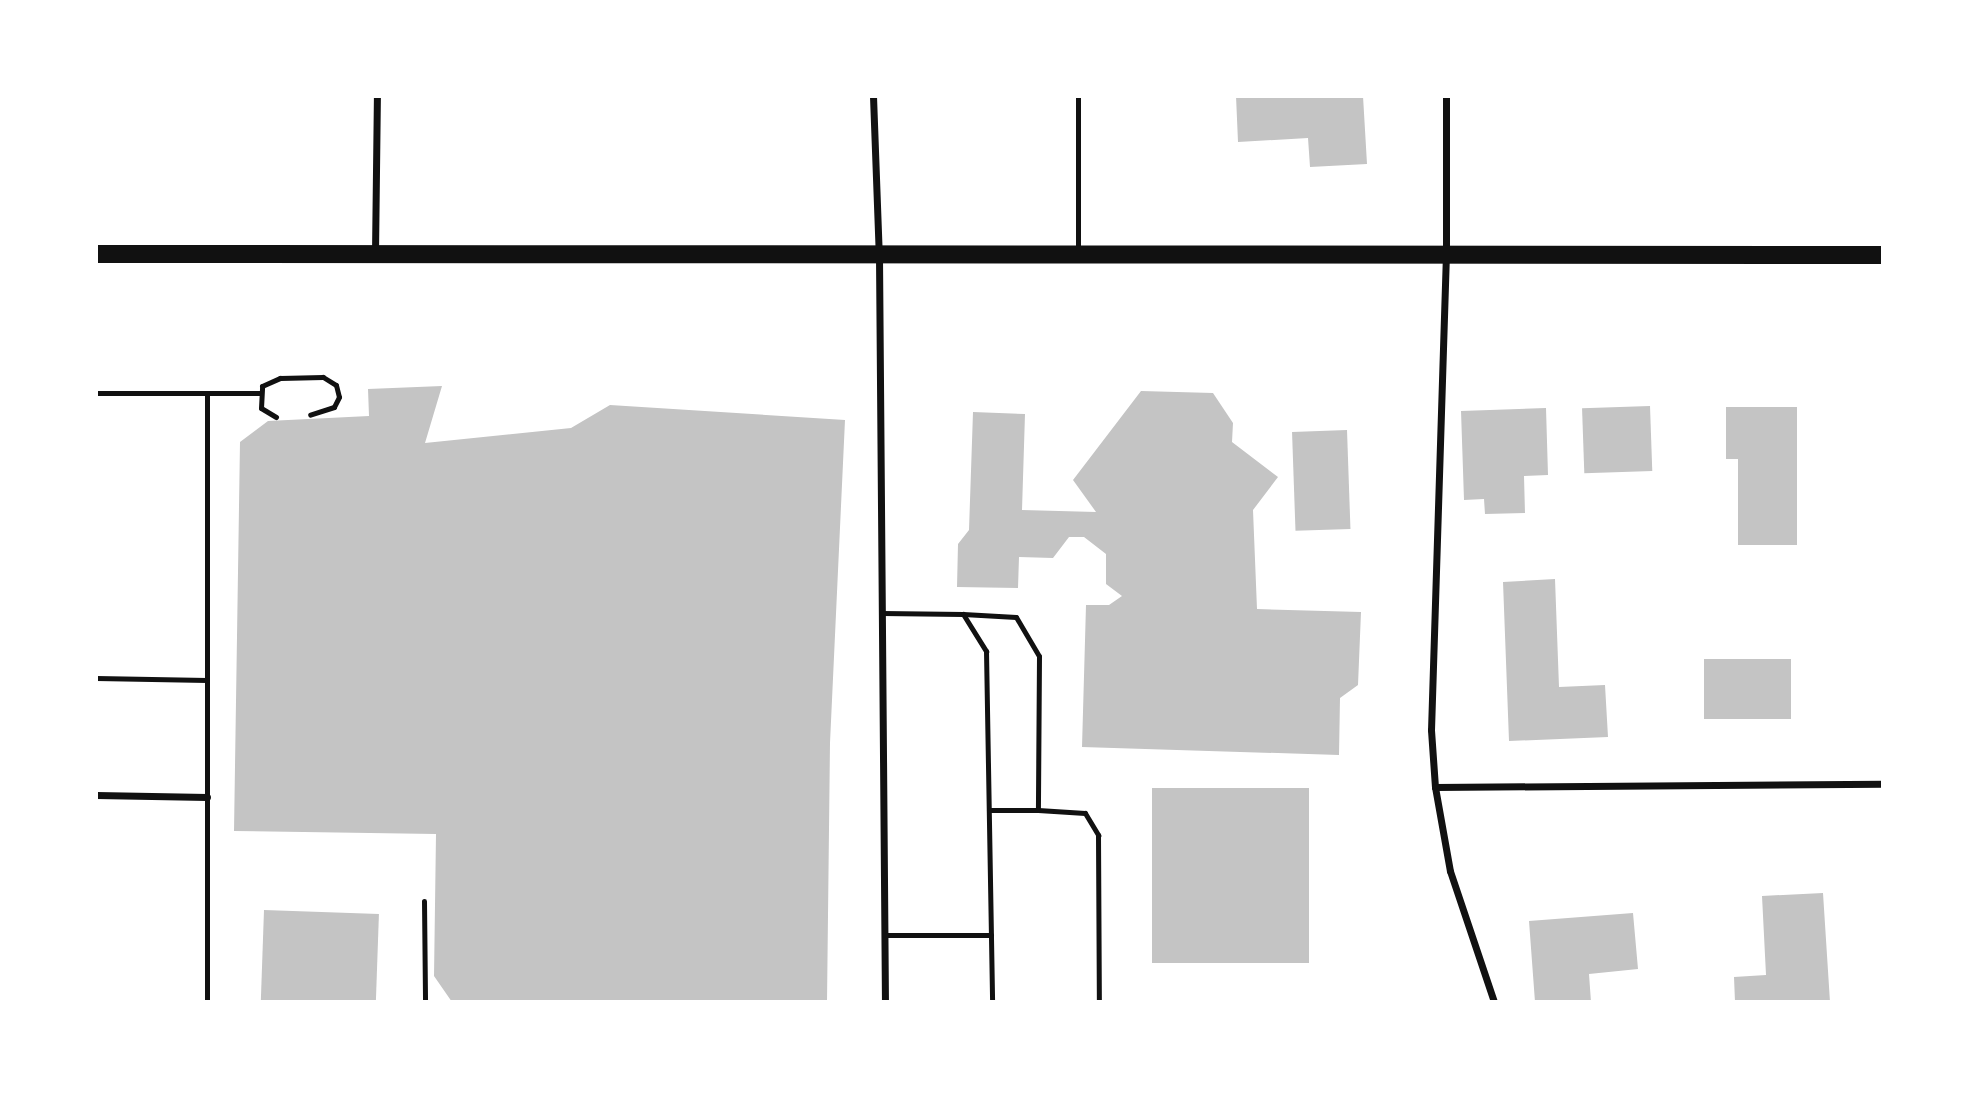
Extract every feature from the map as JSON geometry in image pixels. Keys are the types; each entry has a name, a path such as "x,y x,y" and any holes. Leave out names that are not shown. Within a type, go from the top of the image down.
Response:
{"main road":[{"path":"96,254 879,257 1446,253 1883,255"}],"street":[{"path":"375,255 377,96"},
{"path":"873,96 879,257 885,1002"},
{"path":"1446,96 1446,253 1431,730 1435,787 1450,871 1494,1002"},
{"path":"1435,787 1883,785"},
{"path":"96,795 207,797"}],"lane":[{"path":"1078,96 1078,256"},
{"path":"276,416 261,408 260,393 271,380 323,377 336,385 339,397 334,407 310,415"},
{"path":"96,393 260,393"},
{"path":"207,394 207,1002"},
{"path":"882,613 1016,617 1039,656 1038,810"},
{"path":"962,614 986,651 992,1002"},
{"path":"96,678 207,680"},
{"path":"989,810 1085,813 1098,835 1099,1002"},
{"path":"424,901 425,1002"},
{"path":"885,935 991,936"}],"building":[{"path":"1236,96 1363,96 1367,164 1310,167 1308,138 1238,142"},
{"path":"442,386 425,443 571,428 610,405 845,420 830,743 827,1002 452,1002 434,976 436,834 234,831 240,442 268,421 369,416 368,389"},
{"path":"1141,391 1213,393 1233,423 1232,442 1278,477 1253,510 1257,609 1361,612 1358,685 1340,698 1339,755 1082,747 1086,605 1109,605 1122,596 1106,584 1106,554 1084,537 1069,537 1053,558 1019,557 1018,588 957,587 958,544 969,530 973,412 1025,414 1022,510 1096,512 1073,480"},
{"path":"1650,406 1652,471 1584,473 1582,408"},
{"path":"1726,407 1797,407 1797,545 1738,545 1738,459 1726,459"},
{"path":"1546,408 1548,475 1524,476 1525,513 1485,514 1484,499 1464,500 1461,411"},
{"path":"1347,430 1350,529 1295,531 1292,432"},
{"path":"1555,579 1559,687 1605,685 1608,737 1509,741 1503,582"},
{"path":"1704,659 1791,659 1791,719 1704,719"},
{"path":"1152,788 1309,788 1309,963 1152,963"},
{"path":"1823,893 1830,1002 1735,1002 1734,977 1766,975 1762,896"},
{"path":"264,910 379,914 376,1002 261,1002"},
{"path":"1633,913 1638,969 1589,974 1591,1002 1535,1002 1529,921"}]}
